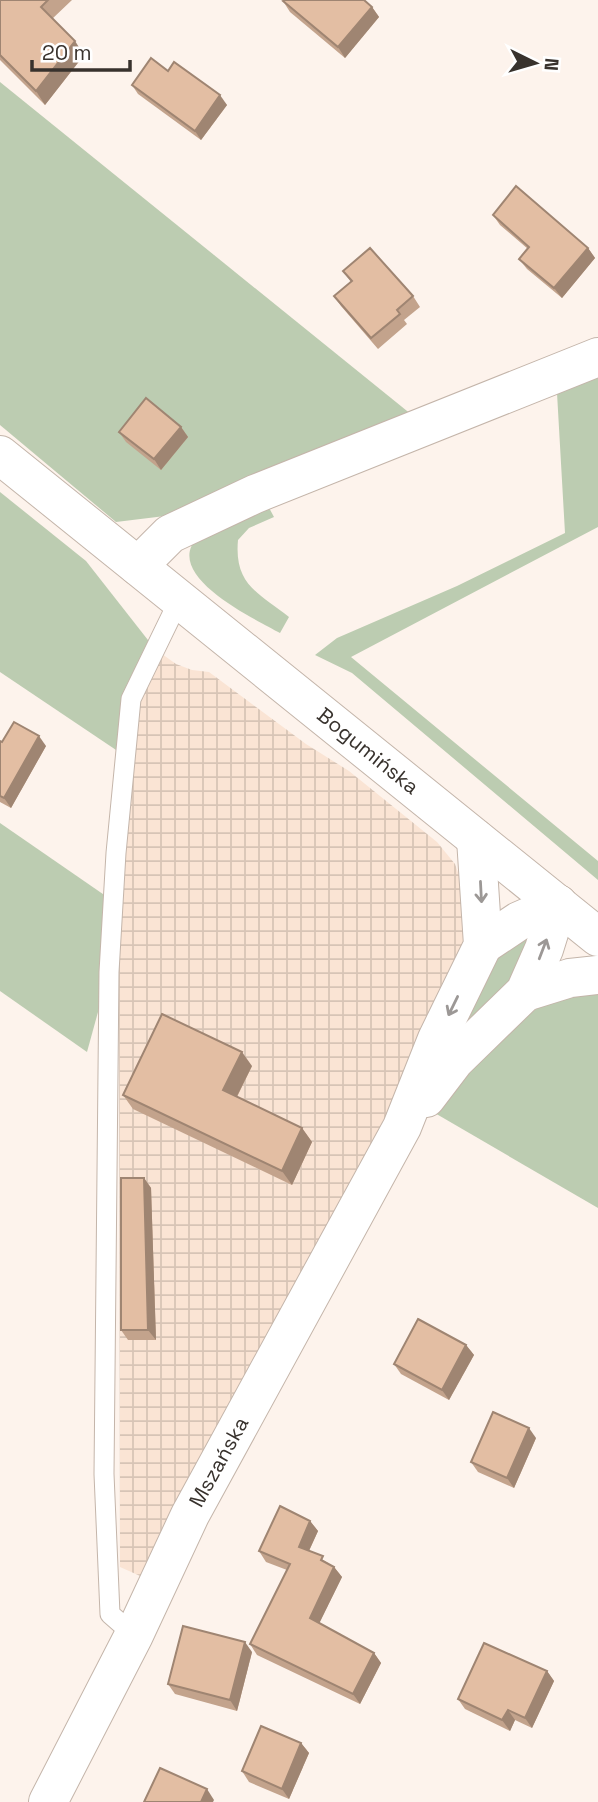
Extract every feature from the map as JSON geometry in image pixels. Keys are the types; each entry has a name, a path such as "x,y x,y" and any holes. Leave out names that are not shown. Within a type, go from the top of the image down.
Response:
{"street":[{"path":"138,566 170,534 256,494 598,357"},
{"name":"Bogumińska","path":"0,455 598,937"},
{"path":"476,839 484,945"},
{"path":"484,945 519,921 558,904"},
{"path":"524,992 544,949 558,904"},
{"name":"Mszańska","path":"48,1802 134,1635 190,1515 402,1127 437,1039 484,945"},
{"path":"524,992 570,978 598,975"},
{"name":"Mszańska","path":"402,1127 455,1060 524,992"}],"lane":[{"path":"134,1635 110,1614 104,1474 109,972 131,699 180,600"}],"shaded area":[{"path":"155,649 176,664 209,672 306,744 349,771 437,842 455,864 483,945 147,1579 120,1567 119,981 109,972 125,756"}],"green space":[{"path":"0,82 412,415 165,516 116,522 0,425"},
{"path":"598,375 598,527 351,657 598,861 598,880 352,673 315,655 337,638 457,586 565,533 557,393"},
{"path":"0,492 86,561 155,649 125,756 0,672"},
{"path":"267,504 274,517 249,528 238,540 238,555 240,567 250,586 289,617 280,633 215,594 200,580 191,565 190,551 199,536 221,523"},
{"path":"0,823 113,901 109,972 87,1052 0,991"},
{"path":"537,927 521,968 475,1021 465,1020 484,966"},
{"path":"598,990 598,1208 421,1105 455,1060 557,996"}],"building":[{"path":"0,0 48,0 41,7 75,41 36,91 0,55"},
{"path":"364,0 372,7 338,47 283,1"},
{"path":"151,58 168,71 174,62 220,95 195,131 132,85"},
{"path":"516,186 588,248 554,288 519,259 529,247 493,215"},
{"path":"370,248 413,296 397,310 400,314 371,338 334,296 352,281 343,271"},
{"path":"146,398 181,427 154,459 119,432"},
{"path":"14,722 39,736 4,798 0,796 0,741 2,742"},
{"path":"162,1014 242,1052 223,1090 302,1128 282,1171 123,1095"},
{"path":"121,1178 144,1178 148,1330 121,1330"},
{"path":"418,1319 466,1345 442,1390 394,1364"},
{"path":"493,1412 529,1428 507,1478 471,1462"},
{"path":"280,1506 310,1521 299,1547 323,1556 321,1560 334,1567 310,1618 374,1653 353,1694 250,1644 290,1564 259,1551"},
{"path":"183,1626 245,1642 230,1700 168,1684"},
{"path":"484,1643 547,1671 525,1718 508,1710 502,1720 458,1699"},
{"path":"261,1726 301,1743 282,1789 242,1771"},
{"path":"160,1768 207,1789 201,1802 144,1802"}]}
